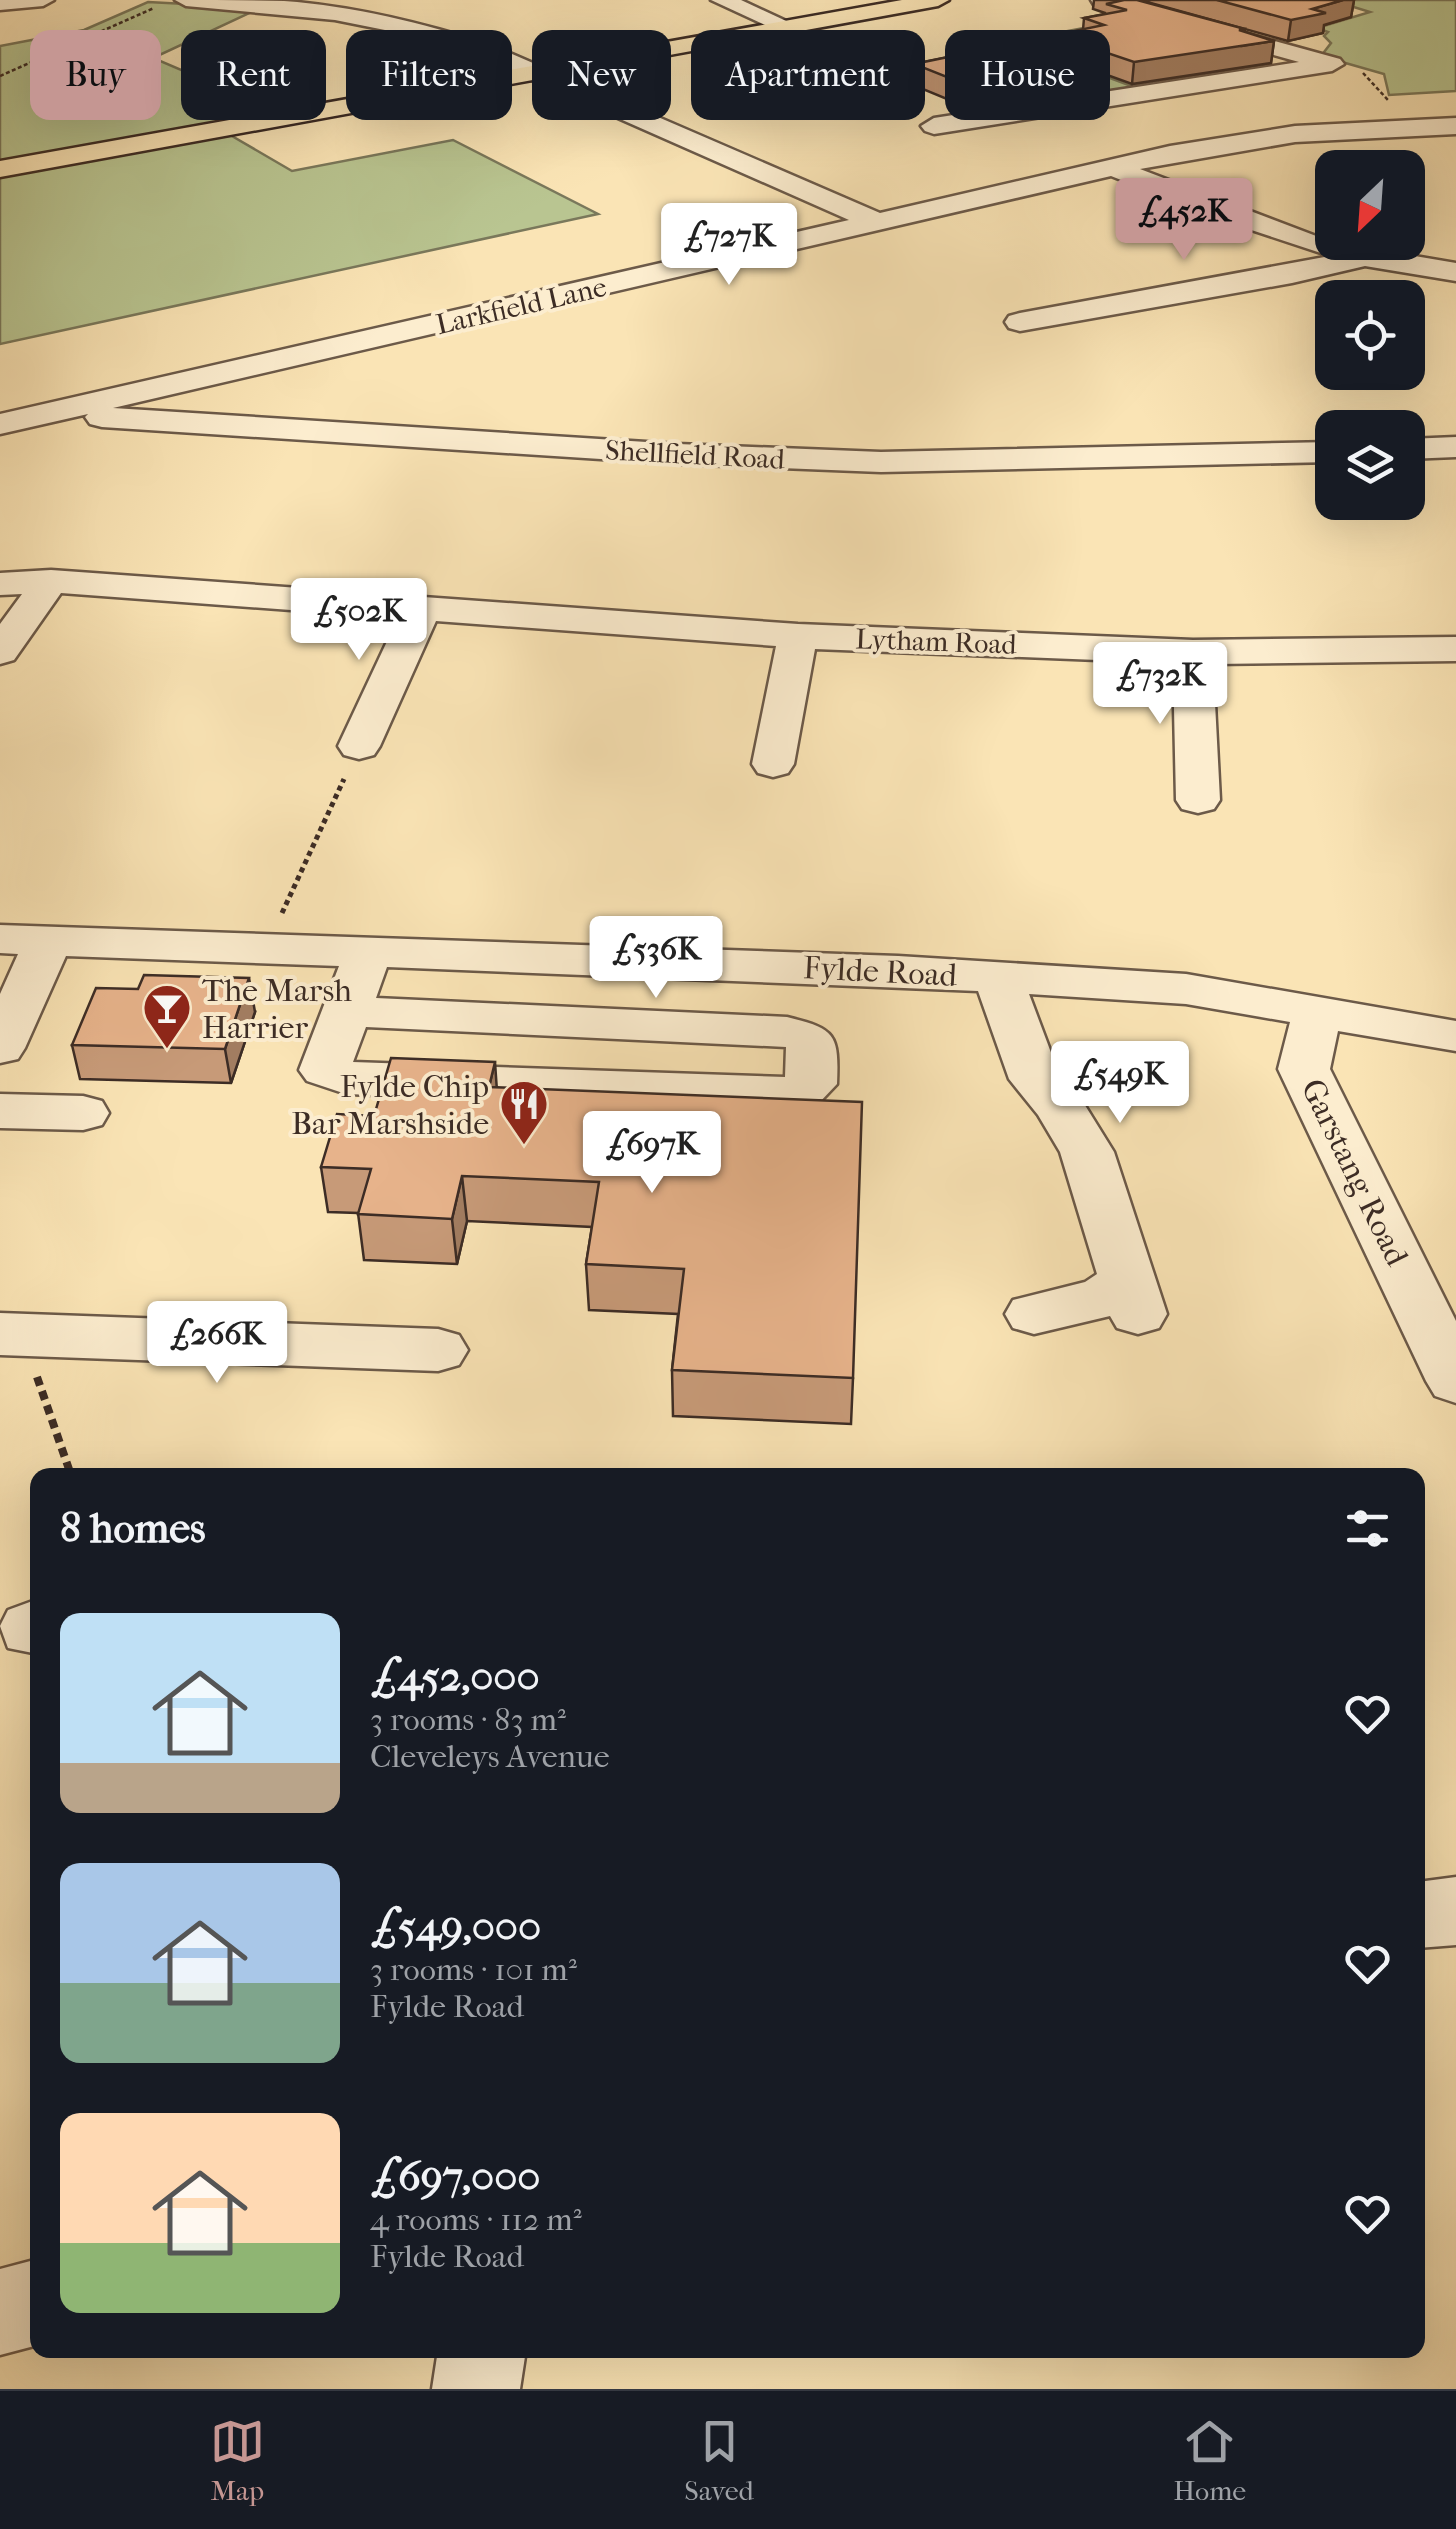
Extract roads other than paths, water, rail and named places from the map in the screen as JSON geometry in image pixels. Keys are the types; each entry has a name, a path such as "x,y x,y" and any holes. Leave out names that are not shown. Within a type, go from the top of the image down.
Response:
{"highway":[{"path":"671,48 938,0"},
{"path":"0,169 532,74"}],"street":[{"path":"0,3 43,0"},
{"path":"186,0 338,12 420,28 532,71"},
{"path":"722,0 786,26"},
{"path":"934,126 1332,64 1102,0"},
{"path":"644,120 880,224"},
{"name":"Larkfield Lane","path":"0,424 1170,154 1295,134 1456,126"},
{"path":"1115,168 1315,243"},
{"path":"1020,322 1352,260"},
{"path":"1374,260 1456,272"},
{"path":"168,385 171,422"},
{"name":"Shellfield Road","path":"60,410 87,416 171,422 678,454 882,462 1315,452"},
{"path":"1425,448 1456,447"},
{"path":"0,652 52,581"},
{"name":"Lytham Road","path":"0,584 52,581 798,636 1193,652 1456,649"},
{"path":"359,746 422,608"},
{"path":"774,764 798,636"},
{"path":"1193,652 1198,800"},
{"name":"Fylde Road","path":"0,939 369,950 998,977 1186,989 1456,1036"},
{"path":"0,1048 49,940"},
{"path":"352,1003 364,1012 787,1032 806,1037 813,1046 810,1084 800,1094 346,1078 325,1070 369,950"},
{"path":"998,977 1035,1079 1058,1106 1087,1152 1133,1298 1103,1298 1034,1314"},
{"name":"Garstang Road","path":"1317,1012 1304,1069 1456,1381"},
{"path":"0,1111 83,1114"},
{"path":"11,1334 438,1350"},
{"path":"1425,1913 1456,1911"},
{"path":"0,2312 30,2304"},
{"path":"476,2389 481,2358"}],"place":[{"name":"The Marsh Harrier","path":"167,1050"},
{"name":"Fylde Chip Bar Marshside","path":"524,1146"}]}
